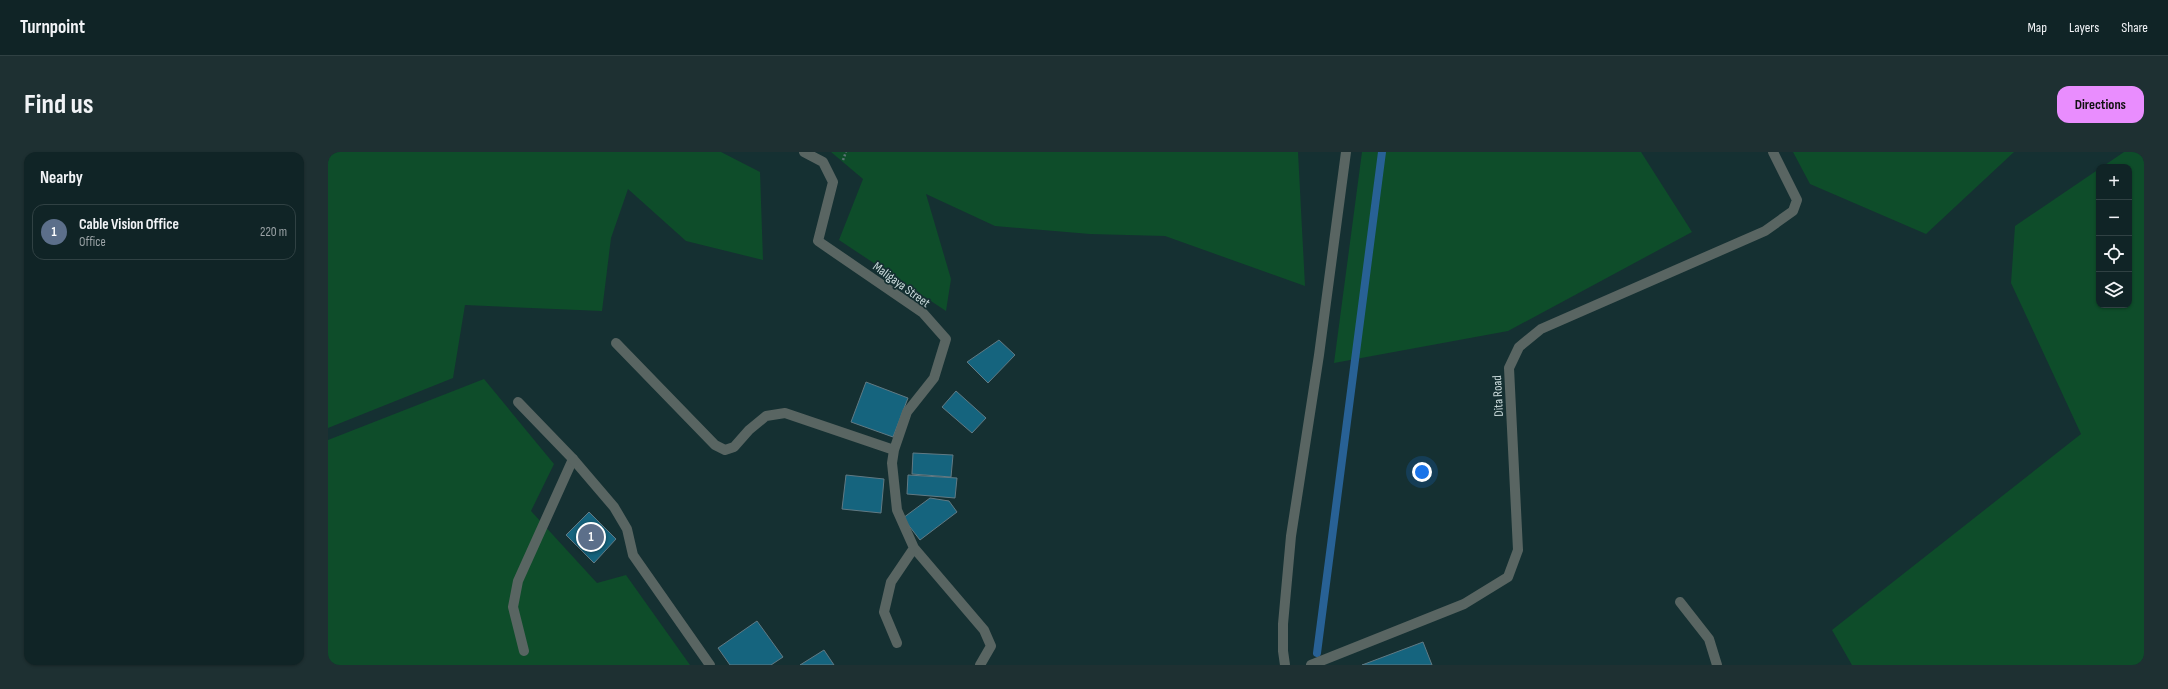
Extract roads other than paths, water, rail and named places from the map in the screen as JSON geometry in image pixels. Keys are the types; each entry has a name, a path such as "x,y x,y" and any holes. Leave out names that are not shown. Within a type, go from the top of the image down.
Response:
{"street":[{"name":"Maligaya Street","path":"804,152 823,162 833,182 818,241 923,313 946,340 934,378 907,412 894,450 892,463 897,510 914,548 984,630 992,646 980,665"},
{"path":"1285,665 1283,651 1283,624 1291,536 1319,354 1346,152"},
{"name":"Dita Road","path":"1311,665 1464,604 1508,577 1518,550 1509,368 1519,347 1541,329 1765,231 1793,211 1797,200 1774,152"},
{"path":"616,343 715,445 725,450 734,447 749,430 766,416 785,413 894,450"},
{"path":"518,402 573,459 614,507 627,529 633,555 710,665"},
{"path":"524,651 513,607 518,581 573,459"},
{"path":"897,643 884,612 891,582 914,548"},
{"path":"1680,602 1709,639 1717,665"}],"waterway":[{"path":"1317,653 1382,152"}],"place":[{"name":"Cable Vision Office","path":"591,537"}]}
